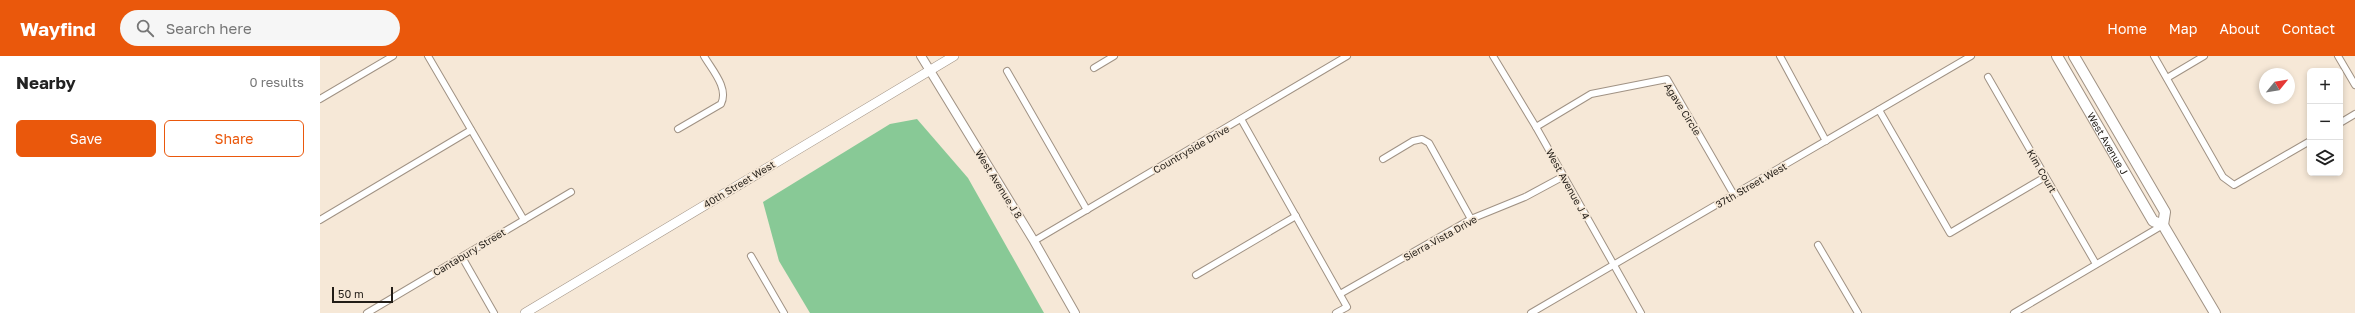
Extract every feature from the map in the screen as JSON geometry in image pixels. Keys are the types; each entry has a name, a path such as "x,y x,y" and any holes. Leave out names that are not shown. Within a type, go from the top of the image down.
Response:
{"main road":[{"name":"40th Street West","path":"525,313 954,56"},
{"name":"West Avenue J","path":"2057,56 2153,221 2163,225 2215,313"},
{"name":"West Avenue J","path":"2074,56 2165,212 2163,225"}],"street":[{"path":"320,99 393,56"},
{"path":"428,56 524,220"},
{"path":"678,129 721,104 724,97 722,88 704,56"},
{"name":"West Avenue J 8","path":"921,56 1034,241 1076,313"},
{"path":"1094,68 1114,56"},
{"name":"Countryside Drive","path":"1034,241 1347,56"},
{"name":"West Avenue J 4","path":"1493,56 1536,127 1641,313"},
{"path":"1780,56 1826,142"},
{"name":"37th Street West","path":"1531,313 1971,56"},
{"path":"2154,56 2223,177 2234,185 2307,143"},
{"path":"2167,78 2204,56"},
{"path":"2338,56 2355,85"},
{"path":"1007,71 1087,210"},
{"name":"Kim Court","path":"1988,77 2096,264"},
{"name":"Agave Circle","path":"1536,127 1591,94 1667,79 1734,195"},
{"path":"1879,110 1950,232 2045,177"},
{"path":"2343,121 2355,114"},
{"path":"1241,119 1347,307 1336,313"},
{"path":"320,220 471,130"},
{"path":"1383,159 1413,141 1422,139 1429,143 1471,219"},
{"name":"Sierra Vista Drive","path":"1340,294 1471,219 1524,197 1564,176"},
{"name":"Cantabury Street","path":"367,313 571,192"},
{"path":"1196,275 1296,216"},
{"path":"2014,313 2163,225"},
{"path":"1818,245 1858,313"},
{"path":"751,256 784,313"},
{"path":"462,257 494,313"}],"green space":[{"path":"917,119 968,178 1044,313 810,313 779,261 763,202 890,124"}]}
